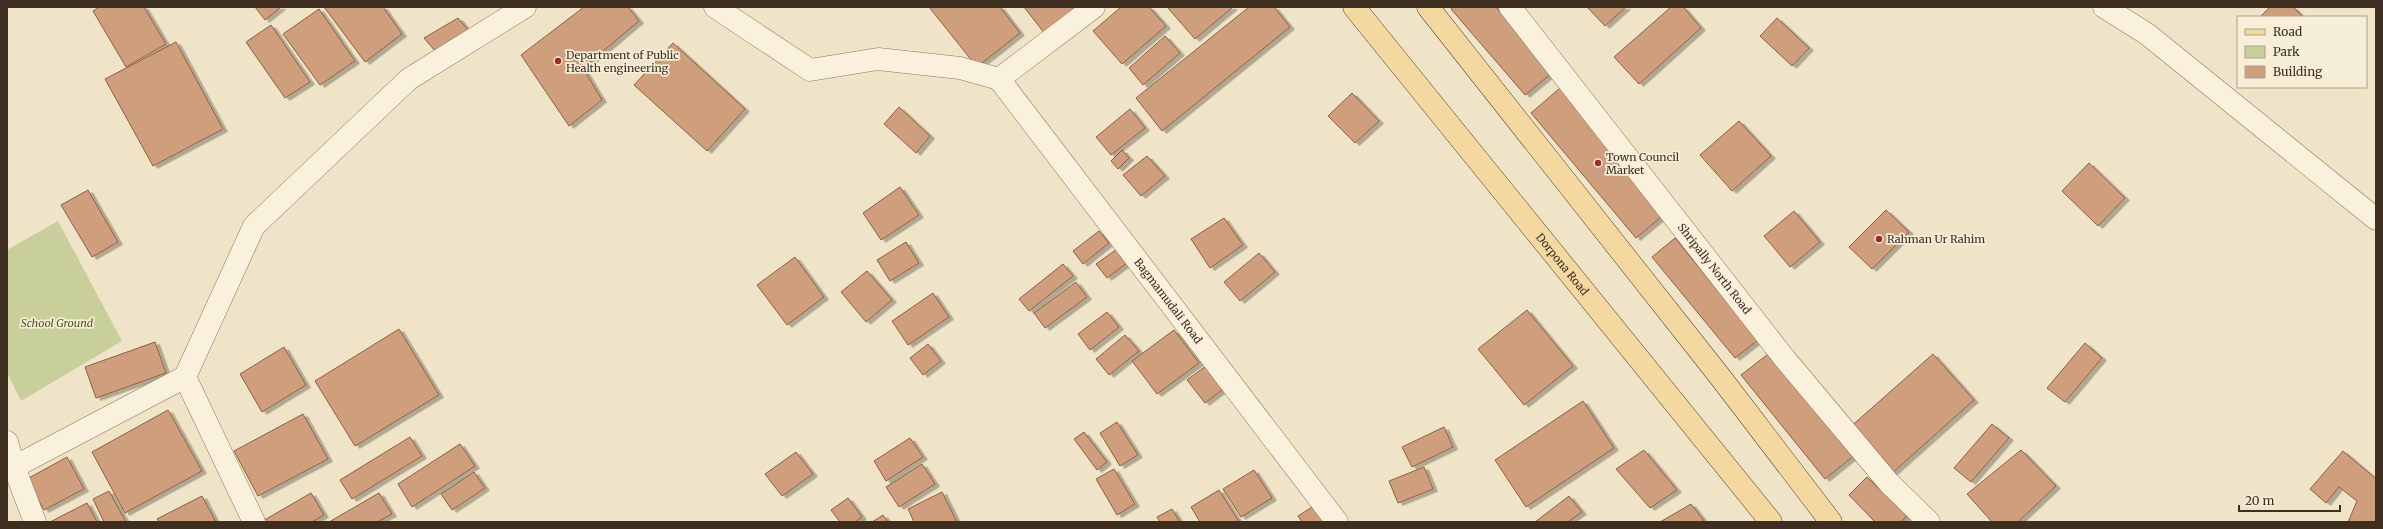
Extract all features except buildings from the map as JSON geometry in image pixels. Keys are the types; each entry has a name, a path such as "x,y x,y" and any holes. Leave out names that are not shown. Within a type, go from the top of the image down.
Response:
{"main road":[{"name":"Dorpona Road","path":"1354,7 1772,522"},
{"path":"1428,7 1721,378 1831,522"}],"street":[{"path":"14,467 185,378 254,226 409,80 525,7"},
{"path":"715,7 810,70 878,59 960,68 999,79 1094,7"},
{"name":"Shripally North Road","path":"1510,7 1785,359 1889,483 1929,522"},
{"path":"2104,7 2147,34 2376,219"},
{"name":"Bagmamudali Road","path":"999,79 1337,522"},
{"path":"185,378 254,522"},
{"path":"7,442 14,467 35,522"}],"green space":[{"name":"School Ground","path":"58,221 122,341 21,401 7,372 7,250"}],"place":[{"name":"Department of Public Health engineering","path":"558,61"},
{"name":"Town Council Market","path":"1598,163"},
{"name":"Rahman Ur Rahim","path":"1879,239"}]}
